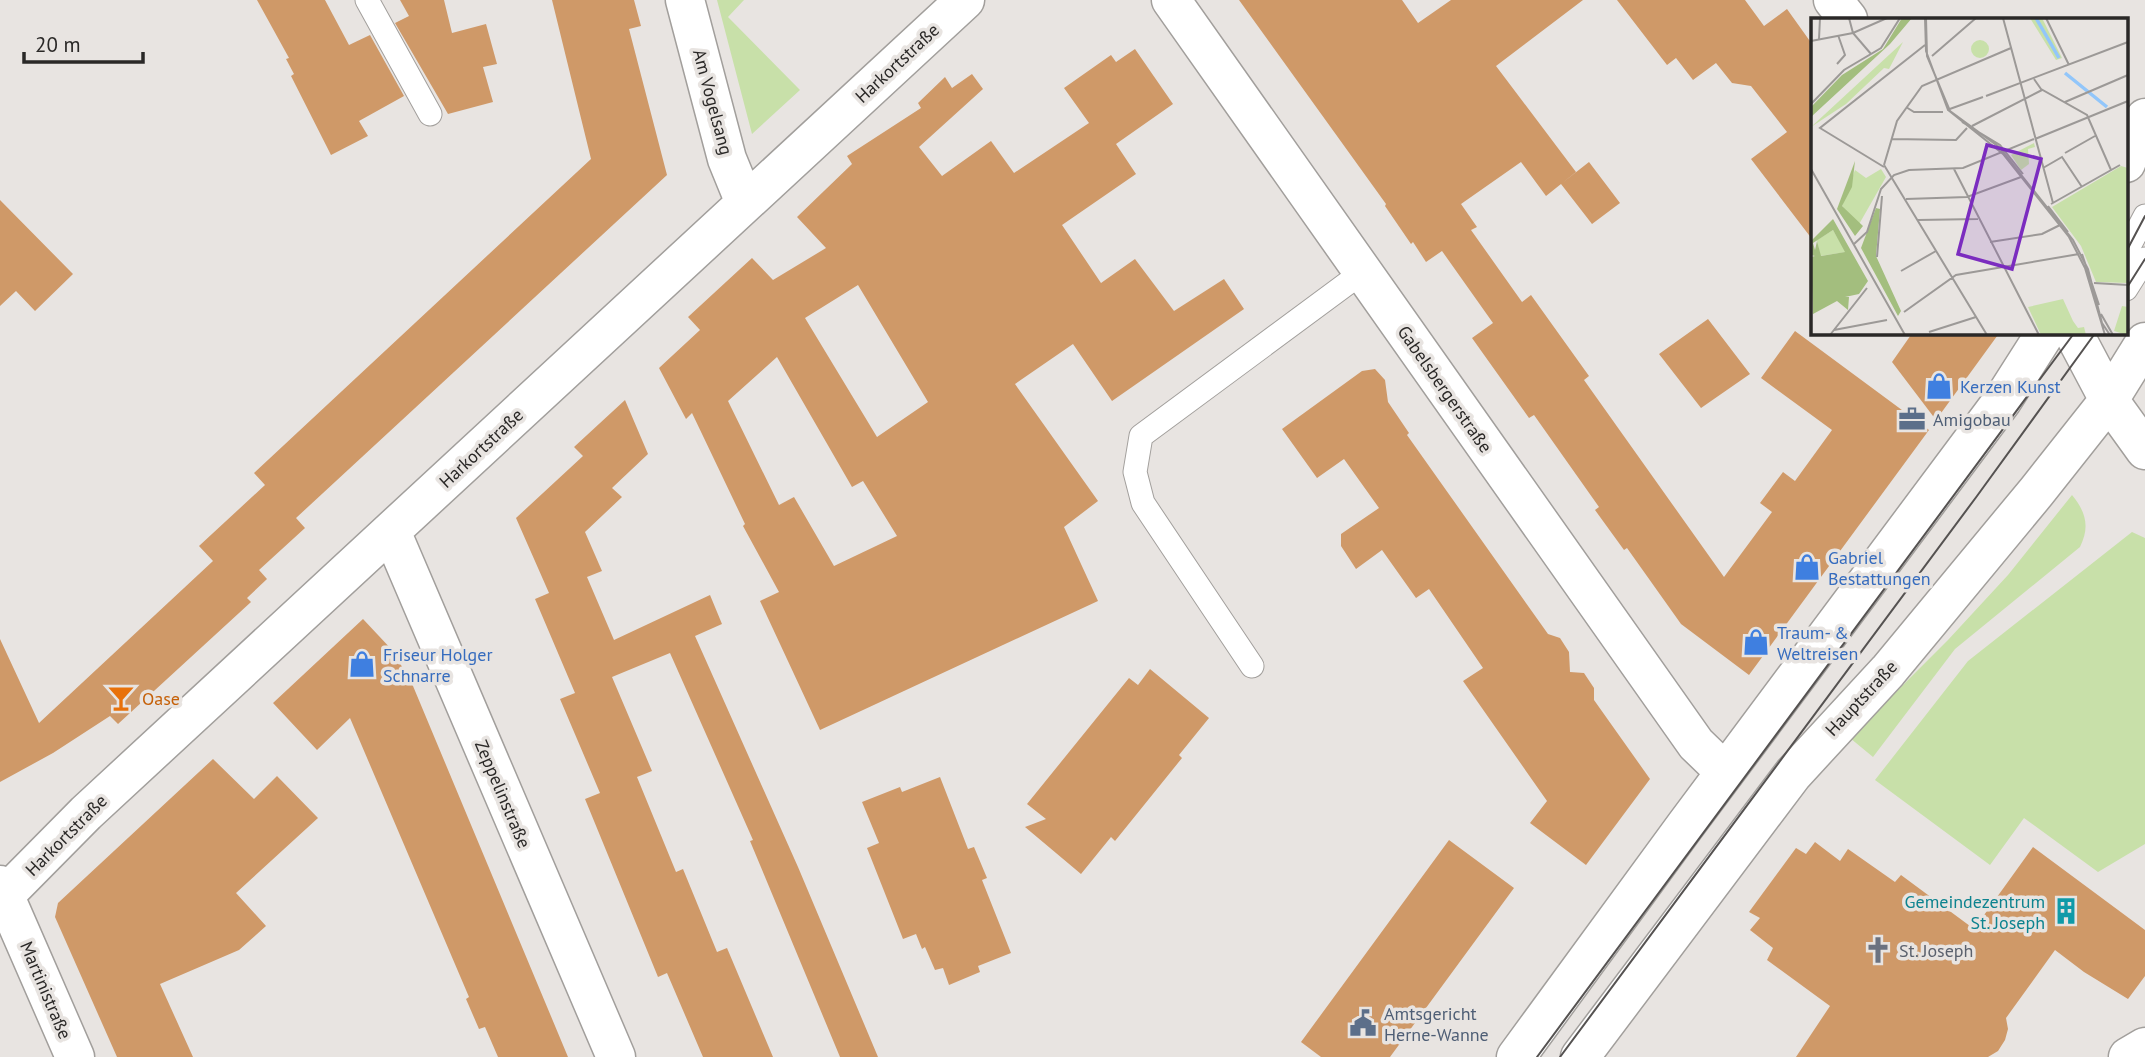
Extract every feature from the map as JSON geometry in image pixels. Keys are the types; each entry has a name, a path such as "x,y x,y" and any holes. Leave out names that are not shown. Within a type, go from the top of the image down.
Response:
{"street":[{"name":"Am Vogelsang","path":"685,0 727,159 745,203"},
{"name":"Harkortstraße","path":"2,893 965,0"},
{"name":"Gabelsbergerstraße","path":"1171,0 1696,744 1725,772"},
{"path":"1833,0 1847,18"},
{"path":"2128,158 2145,118"},
{"path":"1516,1057 2002,401 2074,336 2109,400 2145,450"},
{"name":"Hauptstraße","path":"1580,1057 1793,774 1888,671 2109,400 2139,343"},
{"name":"Zeppelinstraße","path":"391,531 616,1057"},
{"name":"Martinistraße","path":"2,893 75,1057"},
{"path":"2128,1057 2145,1047"}],"lane":[{"path":"368,0 430,114"},
{"path":"2128,248 2145,216"},
{"path":"2128,286 2145,259"},
{"path":"1252,666 1143,503 1135,472 1141,436 1364,271"}],"green space":[{"path":"717,0 744,0 728,17 800,90 752,134"},
{"path":"2072,495 2081,507 2086,526 2080,547 1955,649 1873,757 1850,738 1948,640 2008,575"},
{"path":"2132,532 2145,538 2145,844 2098,872 2024,818 1990,865 1875,780 1968,661"}],"building":[{"path":"257,0 325,0 349,45 370,35 404,96 359,121 368,136 331,155 291,76 294,74 286,59 289,58"},
{"path":"400,0 444,0 452,33 486,24 497,64 483,67 493,102 448,114 395,23 409,16"},
{"path":"552,0 634,0 641,26 629,29 667,175 296,518 305,528 259,570 267,579 247,598 251,602 118,724 110,716 53,753 0,782 0,639 39,723 213,561 199,546 265,485 254,473 591,159"},
{"path":"1239,0 1402,0 1418,23 1451,0 1583,0 1496,66 1576,172 1546,196 1521,162 1461,204 1477,227 1471,230 1522,302 1531,295 1589,376 1584,380 1724,577 1772,512 1760,503 1783,472 1795,481 1832,430 1761,378 1795,331 1929,430 1749,675 1681,624 1627,548 1624,550 1595,510 1599,507 1534,415 1529,418 1472,338 1493,323 1442,251 1426,262 1413,242 1411,244 1386,204"},
{"path":"1617,0 1745,0 1764,26 1787,9 1811,43 1811,238 1751,159 1787,132 1751,86 1732,83 1716,63 1693,80 1676,58 1667,65"},
{"path":"1135,49 1173,104 1116,144 1136,174 1062,225 1101,283 1135,259 1174,311 1224,279 1244,309 1112,401 1073,344 1015,384 1098,501 1064,527 1098,601 820,730 760,601 779,592 743,526 745,524 692,413 686,419 659,368 700,330 688,317 752,258 773,280 826,248 797,217 852,164 847,156 921,108 918,103 945,77 952,88 972,74 983,89 919,147 942,176 991,141 1014,173 1089,123 1064,88 1111,55 1116,62","holes":["858,285 928,402 877,437 805,318","777,357 852,487 863,481 897,536 834,566 794,497 779,505 728,401"]},
{"path":"1589,162 1620,203 1592,224 1561,184"},
{"path":"0,200 73,274 35,311 16,291 0,306"},
{"path":"1708,319 1750,374 1701,408 1659,354"},
{"path":"1912,334 1999,334 1936,420 1892,362"},
{"path":"1375,369 1385,380 1388,402 1409,433 1407,435 1548,634 1560,638 1569,652 1570,672 1584,673 1594,688 1594,700 1650,779 1586,865 1530,823 1547,801 1463,681 1483,668 1429,589 1416,598 1382,550 1356,569 1341,546 1341,534 1379,508 1344,459 1317,478 1282,429 1362,371"},
{"path":"625,400 648,454 612,488 622,497 585,532 602,571 587,577 614,640 710,595 722,624 695,636 798,867 878,1057 840,1057 750,841 753,840 670,653 612,677 652,771 637,777 676,872 683,869 717,952 727,948 773,1057 703,1057 667,973 658,977 585,799 600,793 560,699 575,693 535,599 549,593 516,518 583,456 574,447"},
{"path":"363,619 393,651 413,686 568,1057 498,1057 485,1027 479,1029 466,999 469,997 350,718 317,750 273,703"},
{"path":"1150,669 1209,718 1179,755 1182,758 1115,841 1111,837 1081,874 1025,827 1046,819 1027,804 1129,678 1138,685"},
{"path":"213,759 254,799 277,776 318,818 236,893 266,926 239,950 160,984 193,1057 117,1057 55,917 58,903"},
{"path":"940,777 968,849 974,847 987,878 982,880 1011,953 978,966 980,972 949,985 943,968 935,970 916,934 903,939 867,848 879,843 862,802 900,787 902,792"},
{"path":"1449,840 1514,888 1390,1057 1321,1057 1301,1042"},
{"name":"St. Joseph","path":"1815,842 1840,861 1848,849 1895,882 1901,875 1974,929 2033,847 2145,930 2145,976 2128,999 2084,972 2055,950 2006,1018 2008,1029 2005,1040 1998,1051 1988,1057 1796,1057 1830,1006 1767,960 1773,948 1750,930 1760,918 1749,912 1796,848 1806,854"}],"tram line":[{"path":"2128,248 2145,216"},
{"path":"2128,286 2145,259"},
{"path":"1537,1057 2074,334"},
{"path":"1560,1057 2095,334"}],"place":[{"name":"Kerzen Kunst","path":"1939,386"},
{"name":"Amigobau","path":"1912,419"},
{"name":"Gabriel Bestattungen","path":"1807,567"},
{"name":"Traum- & Weltreisen","path":"1756,642"},
{"name":"Friseur Holger Schnarre","path":"362,664"},
{"name":"Oase","path":"121,698"},
{"name":"Gemeindezentrum St. Joseph","path":"2066,911"},
{"name":"St. Joseph","path":"1878,950"},
{"name":"Amtsgericht Herne-Wanne","path":"1363,1023"}]}
